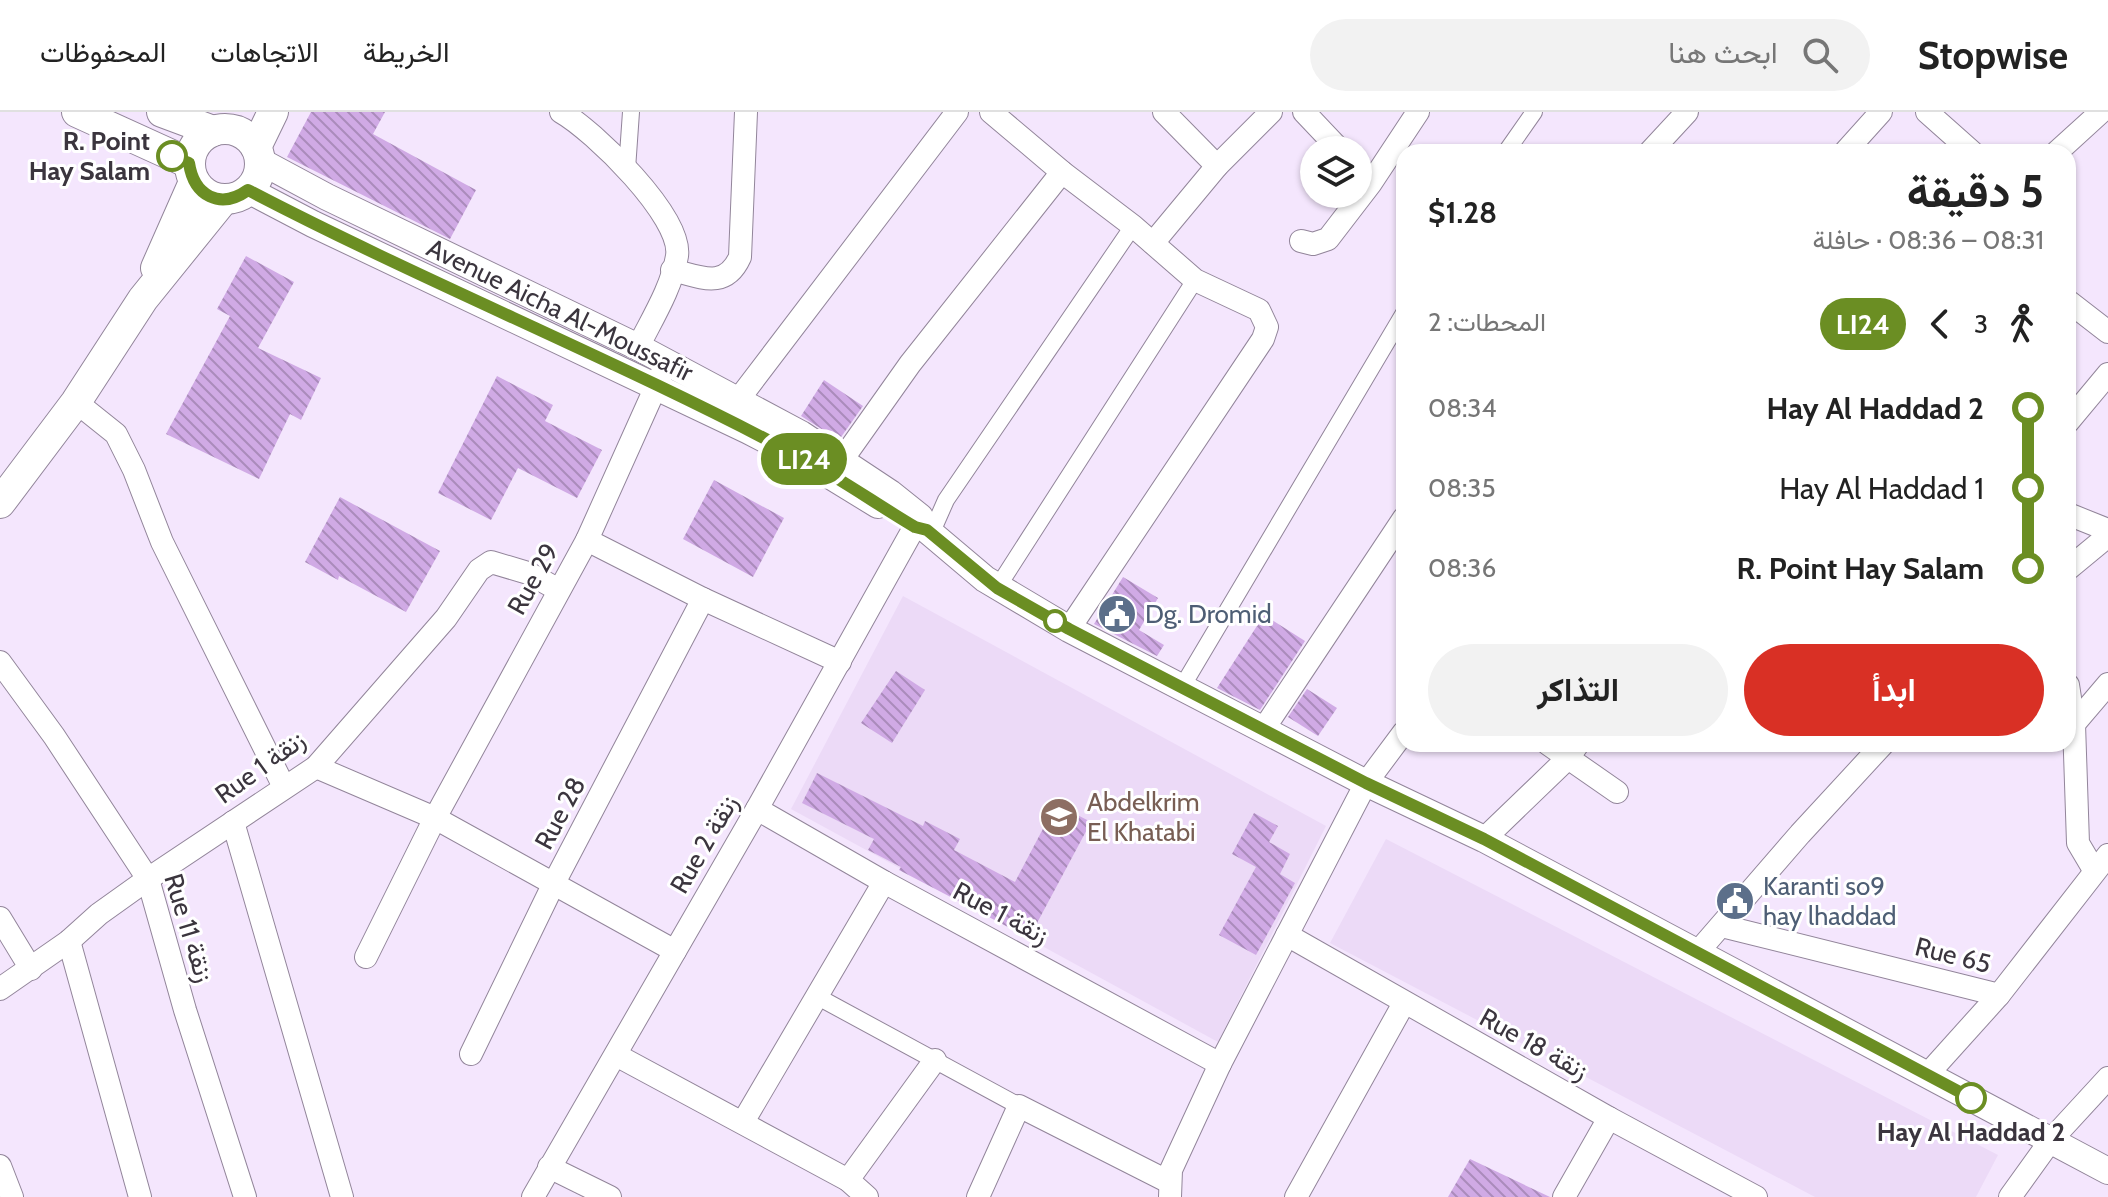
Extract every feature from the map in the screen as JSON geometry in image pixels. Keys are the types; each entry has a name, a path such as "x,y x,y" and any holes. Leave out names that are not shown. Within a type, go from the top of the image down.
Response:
{"main road":[{"path":"77,112 192,173 201,191 236,195"},
{"path":"162,112 224,124 243,134 258,154"},
{"path":"0,503 76,402 143,299 259,172 258,154 273,112"},
{"path":"143,299 192,173 196,143 224,124"}],"street":[{"path":"561,112 600,140 627,169 671,228 676,241 677,255 672,270 638,347"},
{"path":"627,169 631,112"},
{"path":"672,270 717,279 730,273 740,257 746,112"},
{"path":"738,400 957,112"},
{"path":"991,112 1195,280 1259,310 1267,327 1263,339 1069,629"},
{"path":"1164,112 1217,166"},
{"path":"1153,243 1217,166 1271,112"},
{"path":"1304,112 1327,136"},
{"path":"1372,168 1418,112"},
{"path":"1512,144 1534,112"},
{"path":"1657,144 1687,112"},
{"path":"1852,144 1881,112"},
{"path":"1927,112 1963,144"},
{"path":"2066,144 2101,112"},
{"name":"Avenue Aicha Al-Moussafir","path":"258,154 327,197 638,347 662,373 803,459 923,527"},
{"path":"842,460 910,364 1062,172"},
{"name":"Avenue Aicha Al-Moussafir","path":"236,195 482,305 738,400 842,460 997,588 1069,629 1366,783 1484,839 2108,1171"},
{"path":"1301,241 1313,244 1328,239 1346,208"},
{"path":"923,527 946,500 1133,226"},
{"path":"997,588 1195,280"},
{"path":"2076,305 2104,320"},
{"path":"1182,687 1396,326"},
{"name":"Rue 29","path":"366,957 435,818 587,540 662,373"},
{"path":"2076,412 2108,374"},
{"path":"76,402 116,434 134,470 162,542 284,787"},
{"path":"2076,518 2108,533 2076,562"},
{"name":"Rue 2 زنقة","path":"533,1197 840,662 923,527"},
{"path":"1263,730 1396,530"},
{"path":"587,540 703,599 840,662"},
{"name":"Rue 1 زنقة","path":"0,989 69,941 99,914 148,879 316,767 446,618 479,570 491,562 511,566 559,590"},
{"name":"Rue 28","path":"471,1054 554,883 703,599"},
{"name":"Rue 11 زنقة","path":"0,662 54,736 148,879 185,1010 245,1197"},
{"path":"2076,722 2108,684"},
{"path":"818,997 1019,1106 1168,1193 1171,1170 1220,1064 1366,783 1396,743"},
{"path":"1484,839 1572,752"},
{"path":"1574,752 1617,792"},
{"path":"1697,953 1876,752"},
{"path":"2075,752 2078,843 2101,862"},
{"path":"316,767 435,818 675,951"},
{"name":"Rue 1 زنقة","path":"757,809 884,882 1220,1064"},
{"path":"233,822 342,1197"},
{"name":"Rue 65","path":"1722,926 1999,995 2101,862"},
{"path":"743,1122 884,882"},
{"path":"0,918 31,969"},
{"name":"Rue 18 زنقة","path":"1287,935 1609,1118 1756,1197"},
{"path":"69,941 140,1197"},
{"path":"1927,1075 1999,995"},
{"path":"1296,1197 1404,1003"},
{"path":"616,1055 848,1180 867,1197"},
{"path":"848,1180 935,1060"},
{"path":"2010,1197 2051,1140 2108,1078"},
{"path":"978,1197 1019,1106"},
{"path":"1564,1197 1609,1118"},
{"path":"0,1166 12,1197"},
{"path":"549,1167 610,1197"}],"shaded area":[{"name":"Abdelkrim El Khatabi","path":"903,596 1326,826 1218,1042 791,809"},
{"path":"1386,839 1998,1155 1976,1197 1815,1197 1330,943"}],"building":[{"path":"311,112 385,112 373,134 476,190 450,239 287,157"},
{"path":"246,256 294,282 258,348 321,378 301,420 290,414 259,479 166,434 230,316 217,309"},
{"path":"497,376 553,405 545,421 602,450 577,498 518,468 491,520 438,493"},
{"path":"824,380 863,406 839,440 801,416"},
{"path":"714,480 784,518 753,577 683,539"},
{"path":"340,497 440,551 406,612 339,576 338,580 305,562"},
{"path":"1123,577 1158,598 1139,630 1164,645 1157,656 1094,624"},
{"path":"1264,615 1305,641 1260,710 1217,688"},
{"path":"896,671 925,690 892,743 861,723"},
{"path":"1307,689 1337,708 1318,736 1288,717"},
{"path":"817,773 923,826 925,821 960,839 954,850 1015,882 1056,804 1091,822 1029,938 899,870 901,867 868,850 874,839 802,803"},
{"path":"1254,813 1278,826 1269,842 1290,854 1280,874 1295,883 1256,955 1219,935 1256,867 1232,854"},
{"path":"1470,1159 1550,1197 1448,1197"}],"bus line":[{"name":"LI24","path":"172,156 189,163 194,182 201,191 212,197 232,199 248,190 482,305 657,385 803,459 915,527 927,530 997,588 1069,629 1366,783 1484,839 1971,1098"}],"place":[{"name":"R. Point Hay Salam","path":"172,156"},
{"name":"Dg. Dromid","path":"1117,614"},
{"name":"Abdelkrim El Khatabi","path":"1059,817"},
{"name":"Karanti so9 hay lhaddad","path":"1735,901"},
{"name":"Hay Al Haddad 2","path":"1971,1098"}]}
